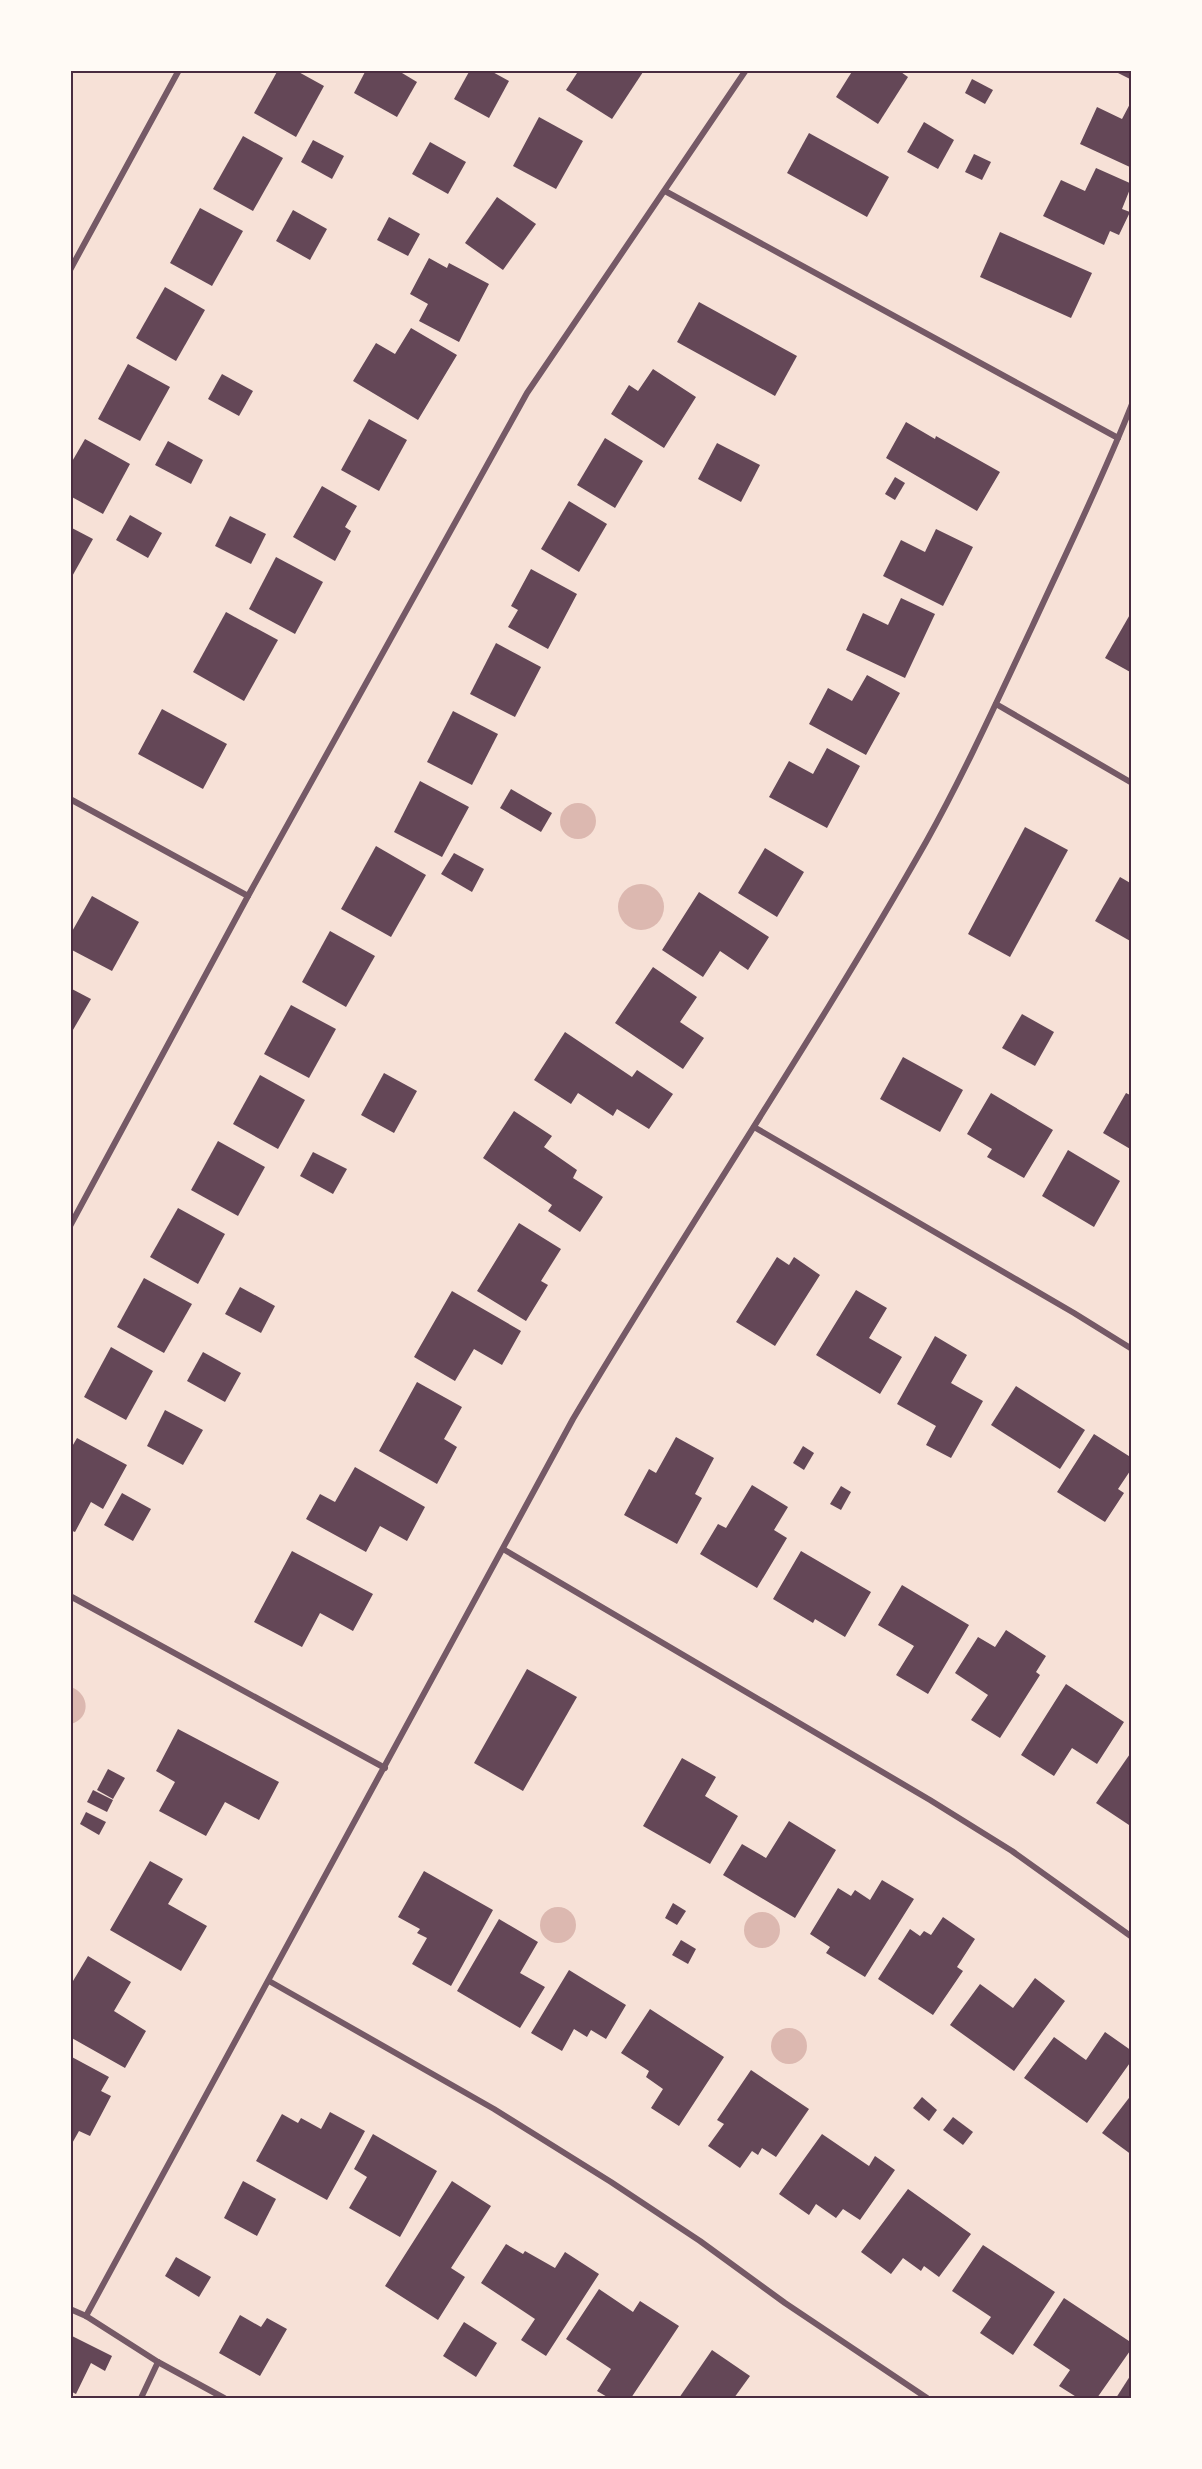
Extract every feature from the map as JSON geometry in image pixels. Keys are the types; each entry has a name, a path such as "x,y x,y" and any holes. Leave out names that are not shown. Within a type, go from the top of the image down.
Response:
{"street":[{"path":"70,270 179,70"},
{"path":"70,1226 248,896 527,393 746,70"},
{"path":"665,191 1118,438"},
{"path":"86,2316 573,1419 754,1127 927,839 996,705 1118,438 1131,404"},
{"path":"996,705 1131,783"},
{"path":"70,799 248,896"},
{"path":"754,1127 1074,1313 1131,1349"},
{"path":"503,1549 930,1800 1012,1851 1131,1937"},
{"path":"70,1596 385,1768"},
{"path":"269,1981 494,2109 611,2182 927,2398"},
{"path":"70,2309 86,2316 158,2362 224,2398"},
{"path":"141,2398 158,2362"}],"shaded area":[{"path":"578,803 591,808 596,821 591,834 578,839 565,834 560,821 565,808"},
{"path":"641,884 650,885 657,891 663,898 663,916 657,923 650,929 641,930 632,929 625,923 619,916 618,907 619,898 625,891 632,885"},
{"path":"71,1687 82,1695 86,1706 82,1717 71,1724"},
{"path":"558,1907 571,1912 576,1925 571,1938 558,1943 545,1938 540,1925 545,1912"},
{"path":"762,1912 775,1917 780,1930 775,1943 762,1948 749,1943 744,1930 749,1917"},
{"path":"789,2028 802,2033 807,2046 802,2059 789,2064 776,2059 771,2046 776,2033"}],"building":[{"path":"278,70 295,70 324,86 296,137 254,113"},
{"path":"366,70 397,70 417,82 397,117 354,93"},
{"path":"470,70 489,70 509,81 489,118 454,99"},
{"path":"579,70 641,70 643,72 612,119 566,90"},
{"path":"853,70 898,70 908,77 878,124 836,97"},
{"path":"1112,70 1132,70 1132,80"},
{"path":"972,79 993,90 985,104 965,93"},
{"path":"1132,100 1132,168 1080,144 1097,107 1122,119"},
{"path":"539,117 583,141 556,189 513,166"},
{"path":"924,122 954,140 938,169 907,152"},
{"path":"809,133 889,177 867,217 787,173"},
{"path":"243,136 283,158 253,211 213,189"},
{"path":"313,140 344,156 332,179 301,162"},
{"path":"430,142 466,162 448,194 412,174"},
{"path":"974,154 991,162 982,180 965,172"},
{"path":"1096,168 1132,184 1122,209 1130,212 1119,235 1110,231 1104,245 1043,216 1061,180 1085,191"},
{"path":"497,197 536,224 503,270 465,243"},
{"path":"200,208 243,231 212,286 170,263"},
{"path":"293,210 327,229 310,260 276,241"},
{"path":"389,217 420,234 408,256 377,240"},
{"path":"1000,232 1092,273 1071,318 980,277"},
{"path":"429,258 447,268 449,263 489,284 459,342 419,321 428,304 410,294"},
{"path":"165,287 205,310 176,361 136,338"},
{"path":"699,302 797,356 775,396 677,342"},
{"path":"411,328 457,355 418,420 353,381 376,343 395,354"},
{"path":"128,364 170,387 140,441 98,419"},
{"path":"653,369 696,397 664,448 611,414 629,385 638,391"},
{"path":"222,374 253,391 239,416 208,399"},
{"path":"369,419 407,440 379,491 341,470"},
{"path":"906,422 1000,472 977,511 886,458"},
{"path":"605,438 643,461 615,508 577,485"},
{"path":"85,439 130,464 103,514 70,496 70,465"},
{"path":"168,441 203,460 191,484 155,465"},
{"path":"717,443 760,465 741,502 698,479"},
{"path":"895,477 905,483 895,500 885,494"},
{"path":"322,486 357,506 345,527 351,531 335,561 293,537"},
{"path":"569,501 607,524 579,572 541,549"},
{"path":"130,515 162,533 148,558 116,540"},
{"path":"230,516 266,534 251,564 215,546"},
{"path":"70,527 93,539 70,580"},
{"path":"936,529 973,547 943,606 883,576 901,540 925,552"},
{"path":"276,557 323,582 295,634 249,609"},
{"path":"531,569 577,594 548,649 508,627 518,610 511,606"},
{"path":"901,598 935,614 905,678 846,650 863,613 888,625"},
{"path":"1132,611 1132,673 1105,658"},
{"path":"226,612 278,640 244,701 193,672"},
{"path":"496,643 541,667 515,717 470,694"},
{"path":"867,675 900,693 866,755 809,724 828,688 852,701"},
{"path":"162,709 227,744 203,789 138,754"},
{"path":"453,711 498,734 472,785 427,762"},
{"path":"827,748 860,766 827,828 769,797 789,761 813,774"},
{"path":"420,781 469,807 442,857 394,832"},
{"path":"511,789 552,813 541,832 500,808"},
{"path":"1025,827 1068,850 1010,957 968,934"},
{"path":"376,846 426,875 391,937 341,909"},
{"path":"765,848 804,872 777,917 738,893"},
{"path":"454,853 484,869 472,892 441,874"},
{"path":"1120,877 1132,884 1132,942 1095,921"},
{"path":"699,892 769,937 748,970 720,951 703,977 662,950"},
{"path":"92,896 139,922 112,971 70,949 70,935"},
{"path":"330,931 375,956 346,1007 302,982"},
{"path":"653,967 697,997 680,1022 704,1038 683,1069 615,1023"},
{"path":"70,988 91,999 70,1035"},
{"path":"291,1005 336,1029 309,1078 264,1054"},
{"path":"1022,1014 1054,1032 1035,1066 1002,1048"},
{"path":"565,1032 632,1077 637,1070 673,1094 649,1129 617,1109 613,1116 578,1093 571,1104 534,1080"},
{"path":"903,1057 963,1090 940,1132 880,1099"},
{"path":"384,1073 417,1091 394,1133 361,1115"},
{"path":"260,1075 305,1100 278,1149 233,1124"},
{"path":"991,1093 1053,1130 1024,1178 987,1157 992,1149 967,1134"},
{"path":"1126,1093 1132,1096 1132,1150 1103,1133"},
{"path":"514,1111 552,1136 544,1147 577,1170 573,1178 603,1197 580,1232 548,1211 552,1205 483,1158"},
{"path":"218,1141 265,1167 238,1216 191,1190"},
{"path":"1068,1150 1120,1181 1094,1227 1042,1196"},
{"path":"313,1152 347,1169 333,1194 300,1176"},
{"path":"178,1208 225,1234 198,1284 150,1257"},
{"path":"519,1223 561,1249 541,1281 548,1285 526,1321 477,1291"},
{"path":"777,1257 789,1265 794,1257 820,1275 775,1346 736,1322"},
{"path":"144,1278 192,1304 164,1353 117,1327"},
{"path":"240,1287 275,1306 261,1333 225,1314"},
{"path":"856,1290 887,1308 869,1338 902,1357 880,1394 816,1355"},
{"path":"452,1291 521,1331 502,1365 474,1349 455,1381 414,1357"},
{"path":"935,1336 967,1355 951,1383 983,1401 951,1458 926,1445 936,1426 897,1404"},
{"path":"111,1347 153,1371 126,1420 84,1397"},
{"path":"203,1352 241,1373 225,1402 187,1381"},
{"path":"417,1382 462,1407 444,1439 457,1447 437,1484 379,1451"},
{"path":"1016,1386 1085,1430 1060,1469 991,1425"},
{"path":"165,1410 203,1430 183,1465 147,1446"},
{"path":"1094,1434 1132,1458 1132,1468 1118,1489 1124,1493 1105,1522 1057,1492"},
{"path":"676,1437 714,1458 695,1494 702,1498 677,1544 624,1515 649,1469 656,1473"},
{"path":"77,1438 127,1465 103,1509 91,1502 75,1532 70,1530 70,1450"},
{"path":"803,1446 814,1453 804,1470 793,1463"},
{"path":"355,1467 425,1507 407,1541 380,1526 366,1552 306,1519 320,1494 335,1502"},
{"path":"752,1485 788,1507 774,1530 787,1538 757,1588 700,1554 718,1524 726,1528"},
{"path":"841,1486 851,1492 841,1510 830,1504"},
{"path":"122,1493 151,1509 133,1541 104,1525"},
{"path":"292,1551 373,1594 353,1631 320,1613 302,1647 254,1622"},
{"path":"801,1551 871,1592 845,1637 815,1619 813,1623 773,1599"},
{"path":"902,1585 969,1625 928,1694 896,1675 914,1646 878,1625"},
{"path":"1006,1630 1046,1656 1036,1672 1040,1675 1000,1738 971,1720 988,1695 955,1673 978,1637 995,1647"},
{"path":"527,1669 577,1697 523,1791 474,1763"},
{"path":"1066,1684 1124,1722 1097,1764 1072,1748 1054,1776 1021,1755"},
{"path":"178,1729 279,1782 259,1820 225,1802 206,1836 159,1811 175,1782 156,1771"},
{"path":"1132,1751 1132,1822 1129,1825 1096,1803"},
{"path":"682,1758 716,1777 705,1796 738,1816 710,1864 643,1826"},
{"path":"108,1769 125,1778 113,1799 97,1790"},
{"path":"93,1790 113,1800 107,1812 87,1802"},
{"path":"86,1812 106,1822 99,1835 80,1824"},
{"path":"789,1821 836,1850 795,1918 723,1875 742,1844 766,1858"},
{"path":"150,1861 183,1879 168,1904 207,1926 181,1971 110,1930"},
{"path":"424,1871 493,1910 451,1986 412,1964 427,1938 417,1933 420,1929 398,1917"},
{"path":"882,1880 914,1899 865,1977 826,1953 830,1947 810,1934 838,1888 851,1896 855,1890 870,1900"},
{"path":"673,1903 686,1911 677,1925 665,1918"},
{"path":"943,1917 975,1939 957,1967 963,1971 933,2015 878,1979 910,1929 920,1936 924,1931 931,1935"},
{"path":"499,1919 538,1942 520,1973 545,1987 520,2028 457,1991"},
{"path":"681,1940 696,1949 688,1964 672,1955"},
{"path":"88,1956 131,1982 114,2011 146,2031 125,2068 70,2037 70,1986"},
{"path":"569,1970 626,2005 606,2039 591,2030 587,2037 574,2029 562,2051 531,2033"},
{"path":"1035,1978 1065,2001 1014,2071 950,2025 980,1984 1013,2008"},
{"path":"650,2009 724,2057 679,2126 651,2108 663,2089 646,2077 649,2071 621,2053"},
{"path":"1105,2032 1132,2051 1132,2060 1087,2123 1024,2078 1054,2037 1086,2060"},
{"path":"70,2056 109,2077 101,2091 111,2096 90,2136 79,2131 70,2147"},
{"path":"751,2070 809,2109 776,2157 762,2148 758,2155 752,2151 740,2168 708,2146 724,2124 717,2120"},
{"path":"1132,2094 1132,2155 1102,2133"},
{"path":"922,2097 937,2110 929,2121 913,2108"},
{"path":"330,2112 365,2131 327,2200 256,2161 282,2114 298,2123 301,2118 321,2129"},
{"path":"953,2117 973,2132 963,2145 943,2130"},
{"path":"373,2134 437,2171 400,2237 349,2208 367,2177 354,2169"},
{"path":"822,2134 869,2166 875,2156 895,2170 860,2220 843,2209 836,2218 816,2204 809,2215 779,2194"},
{"path":"243,2181 276,2199 257,2236 224,2218"},
{"path":"452,2181 491,2206 451,2268 465,2277 438,2320 385,2286"},
{"path":"908,2189 971,2234 939,2277 924,2266 921,2271 903,2258 891,2274 861,2252"},
{"path":"506,2244 523,2254 525,2251 555,2268 565,2252 599,2274 546,2356 521,2340 535,2319 481,2283"},
{"path":"983,2245 1055,2292 1013,2355 980,2333 991,2317 952,2291"},
{"path":"176,2257 211,2277 199,2297 165,2276"},
{"path":"599,2289 633,2312 640,2301 679,2326 631,2398 609,2398 597,2391 611,2369 566,2339"},
{"path":"1064,2298 1132,2343 1132,2348 1097,2398 1078,2398 1059,2386 1070,2370 1033,2345"},
{"path":"240,2315 261,2327 267,2318 287,2329 260,2376 219,2353"},
{"path":"464,2322 497,2343 476,2377 443,2356"},
{"path":"70,2335 112,2356 105,2371 91,2363 76,2394 70,2391"},
{"path":"712,2350 750,2376 734,2398 679,2398"},
{"path":"1132,2373 1132,2398 1116,2398"}]}
